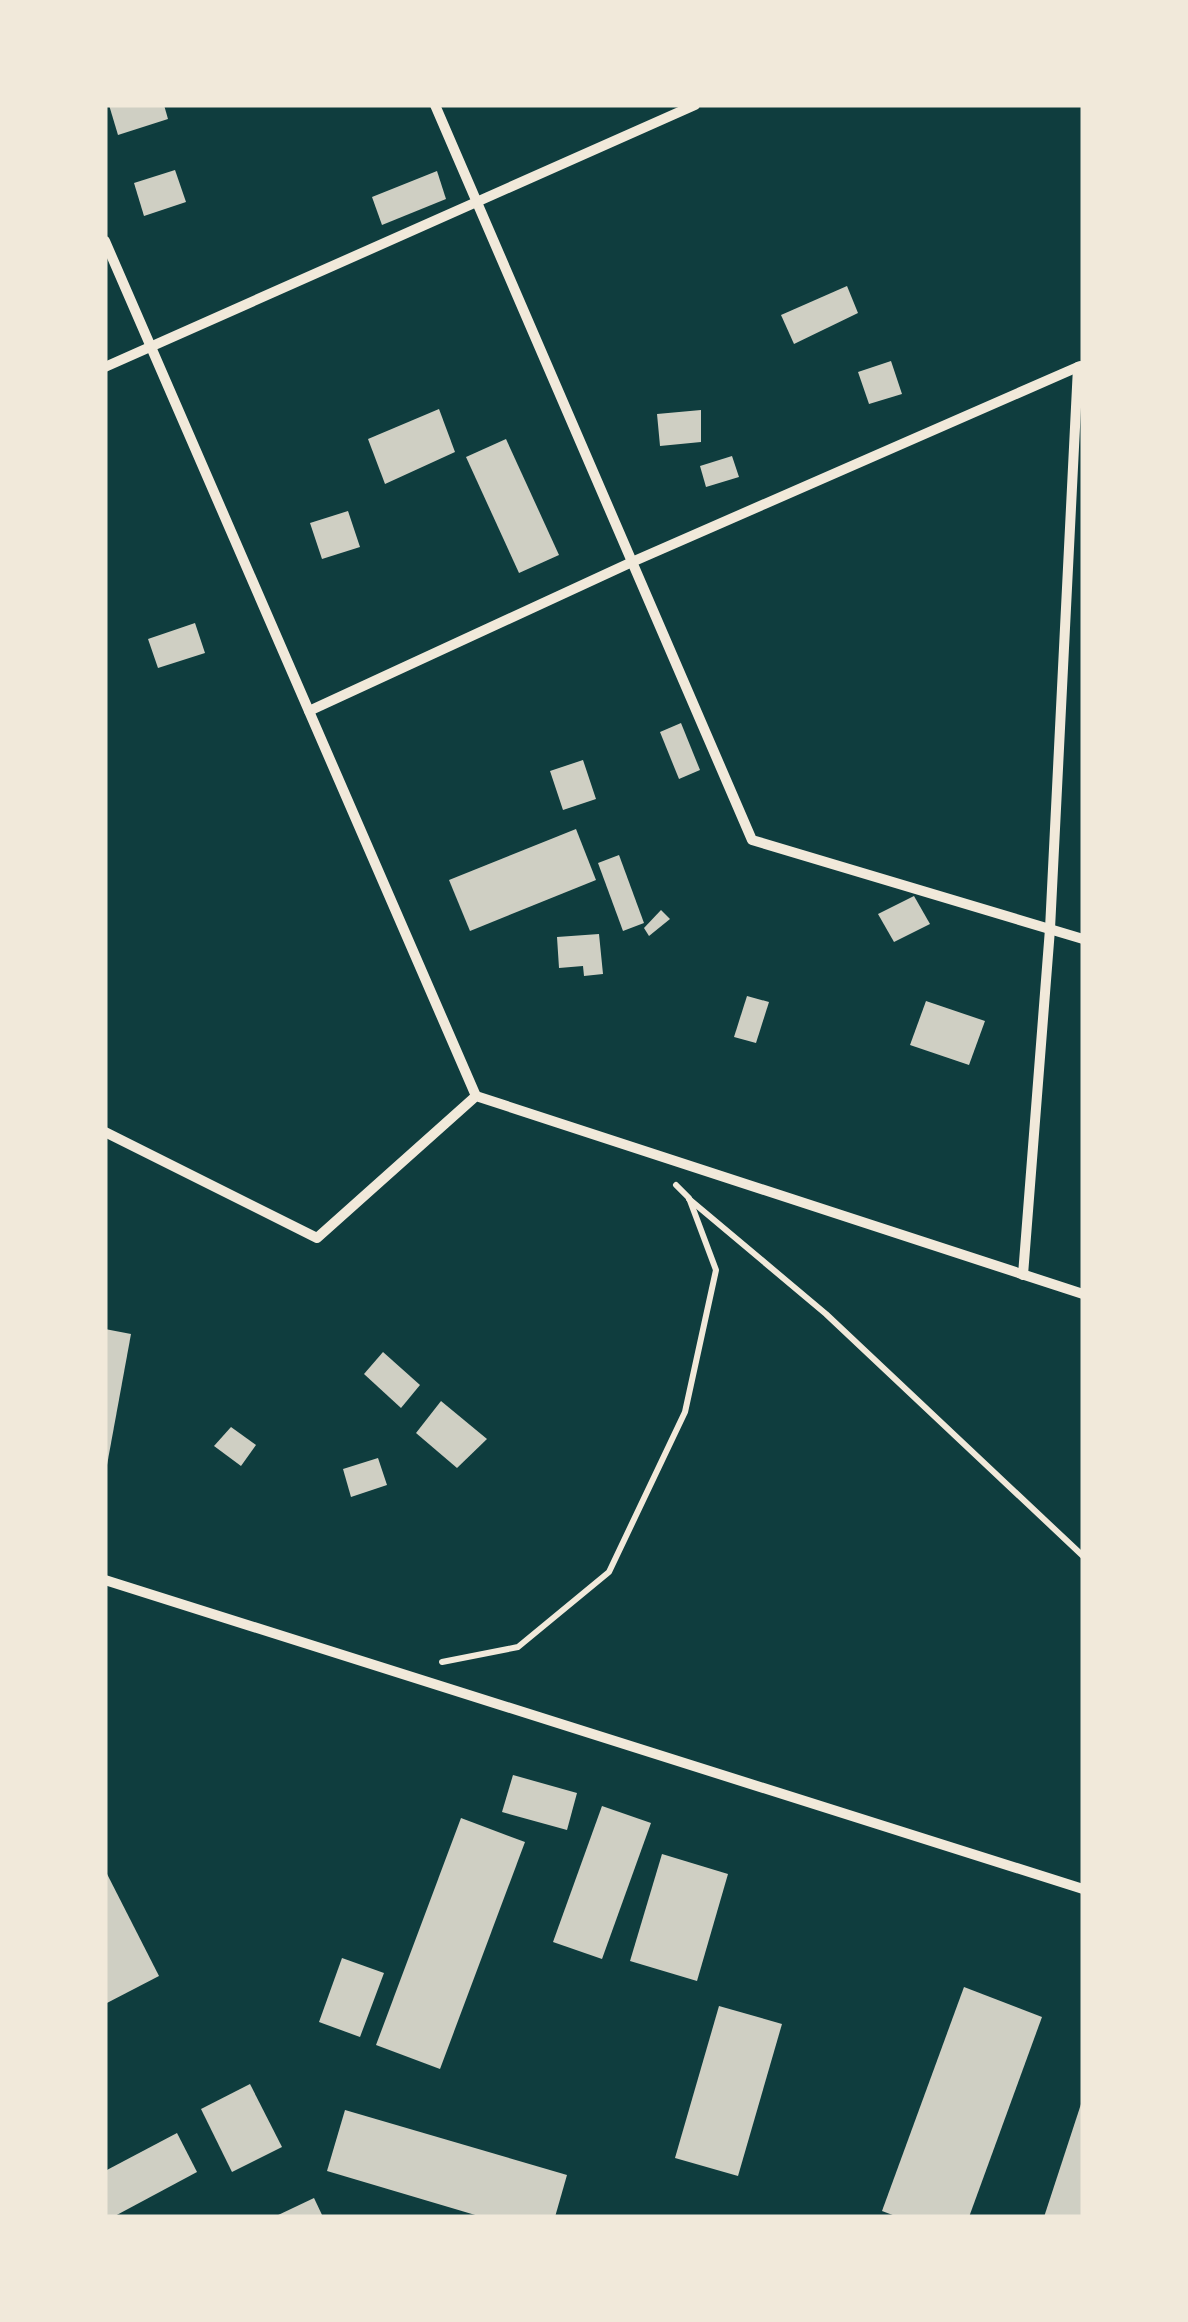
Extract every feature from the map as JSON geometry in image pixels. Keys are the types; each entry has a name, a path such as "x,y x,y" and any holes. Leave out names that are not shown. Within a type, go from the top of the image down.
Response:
{"street":[{"path":"435,105 752,840 1083,940"},
{"path":"105,367 695,105"},
{"path":"105,240 476,1096 1083,1294"},
{"path":"309,711 632,562 1081,366 1050,930 1024,1274"},
{"path":"105,1132 317,1238 476,1096"},
{"path":"105,1580 1083,1889"}],"path":[{"path":"644,1150 688,1198 826,1314 1083,1556"},
{"path":"392,1672 518,1646 609,1572 685,1412 716,1270 688,1198"}],"building":[{"path":"109,105 164,105 168,119 118,135"},
{"path":"175,170 186,202 144,216 134,183"},
{"path":"437,171 446,199 382,225 372,197"},
{"path":"847,286 858,313 794,344 781,315"},
{"path":"891,361 902,394 869,404 858,372"},
{"path":"439,409 455,452 385,484 368,439"},
{"path":"701,410 701,442 660,446 657,414"},
{"path":"506,439 559,555 519,573 466,457"},
{"path":"732,456 739,477 706,487 700,466"},
{"path":"348,511 360,547 322,559 310,523"},
{"path":"195,623 205,653 158,668 148,639"},
{"path":"681,723 700,770 679,779 660,732"},
{"path":"583,760 596,799 563,810 550,771"},
{"path":"576,829 596,880 470,931 449,880"},
{"path":"619,855 644,923 623,931 598,863"},
{"path":"914,896 930,924 894,942 878,914"},
{"path":"661,910 670,919 649,936 644,928"},
{"path":"599,934 603,974 584,976 583,966 559,968 557,937"},
{"path":"747,996 769,1002 756,1043 734,1037"},
{"path":"926,1001 985,1021 969,1065 910,1045"},
{"path":"105,1329 131,1334 107,1465 105,1465"},
{"path":"383,1352 420,1385 401,1408 364,1374"},
{"path":"441,1401 487,1439 457,1468 416,1433"},
{"path":"231,1427 256,1445 241,1466 214,1446"},
{"path":"378,1458 387,1485 351,1497 343,1469"},
{"path":"513,1775 577,1793 567,1830 502,1812"},
{"path":"602,1806 651,1823 602,1959 553,1942"},
{"path":"461,1818 525,1842 440,2069 376,2045"},
{"path":"662,1854 728,1874 697,1981 630,1961"},
{"path":"105,1870 159,1976 105,2004"},
{"path":"342,1958 384,1973 360,2037 319,2022"},
{"path":"964,1987 1042,2017 969,2217 898,2217 882,2211"},
{"path":"719,2006 782,2024 738,2176 675,2158"},
{"path":"250,2084 282,2147 232,2172 201,2109"},
{"path":"1082,2101 1083,2217 1044,2217"},
{"path":"345,2110 567,2175 555,2217 482,2217 327,2171"},
{"path":"177,2133 197,2172 113,2217 105,2217 105,2171"},
{"path":"314,2198 323,2217 274,2217"}]}
